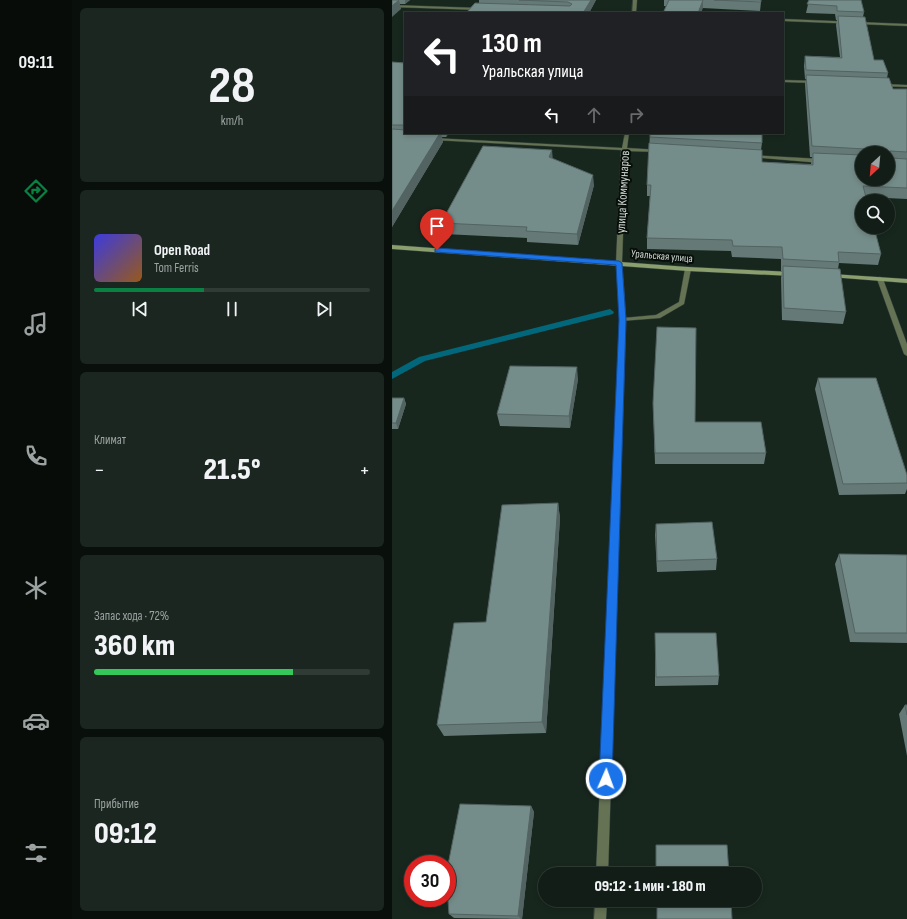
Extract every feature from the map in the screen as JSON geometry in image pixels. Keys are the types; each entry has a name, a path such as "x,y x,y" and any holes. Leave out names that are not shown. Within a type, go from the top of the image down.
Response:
{"street":[{"path":"634,12 635,0"},
{"path":"392,6 484,10"},
{"path":"784,20 907,25"},
{"path":"784,81 822,82"},
{"path":"876,85 907,86"},
{"name":"улица Коммунаров","path":"602,867 623,320 619,263 624,149 627,134"},
{"path":"431,139 664,151"},
{"path":"743,156 830,161"},
{"name":"Уральская улица","path":"392,247 688,269 796,274"},
{"path":"623,320 658,317 682,303 688,269"},
{"path":"826,276 907,281"},
{"path":"880,279 907,354"},
{"path":"600,919 601,907"}],"building":[{"path":"392,0 399,0 392,6"},
{"path":"519,0 591,0 584,12 467,12 475,3 570,6 572,4 568,2"},
{"path":"669,0 703,0 698,12 663,12"},
{"path":"714,0 761,0 761,2"},
{"path":"809,0 861,0 864,12 837,11 837,6 807,4"},
{"path":"838,16 865,17 874,60 883,60 888,73 806,70 805,56 842,58"},
{"path":"392,62 404,63 404,125 392,125"},
{"path":"806,75 889,78 893,89 907,89 907,152 895,151 895,146 855,146 855,148 812,146"},
{"path":"392,129 404,130 404,134 439,134 392,211"},
{"path":"650,134 762,134 762,143 650,137"},
{"path":"649,143 762,150 762,162 813,165 813,153 855,155 855,186 863,186 865,194 855,194 855,234 876,234 881,254 838,252 839,262 783,259 782,247 733,246 732,240 647,238 651,185 647,185"},
{"path":"483,146 552,150 549,157 593,175 577,234 526,231 527,227 441,223"},
{"path":"895,158 907,159 907,188 863,186 895,186"},
{"path":"783,266 840,269 846,312 784,308"},
{"path":"657,327 696,328 695,422 761,422 766,453 655,453 653,403"},
{"path":"510,366 577,367 569,416 497,414"},
{"path":"818,378 876,378 907,475 907,483 843,484"},
{"path":"392,398 404,398 396,423 392,423"},
{"path":"558,503 542,722 437,725 454,623 486,622 502,505"},
{"path":"712,522 717,559 657,561 656,524"},
{"path":"839,554 907,555 907,633 855,633"},
{"path":"655,633 716,633 719,676 656,677"},
{"path":"460,804 531,806 518,916 449,914 448,907 456,907 456,855 450,855"},
{"path":"656,845 727,845 729,867 656,867"},
{"path":"657,907 731,907 732,919 657,919"}],"waterway":[{"path":"392,376 422,359 610,312"}],"route":[{"path":"437,250 619,263 623,320 606,779"}]}
